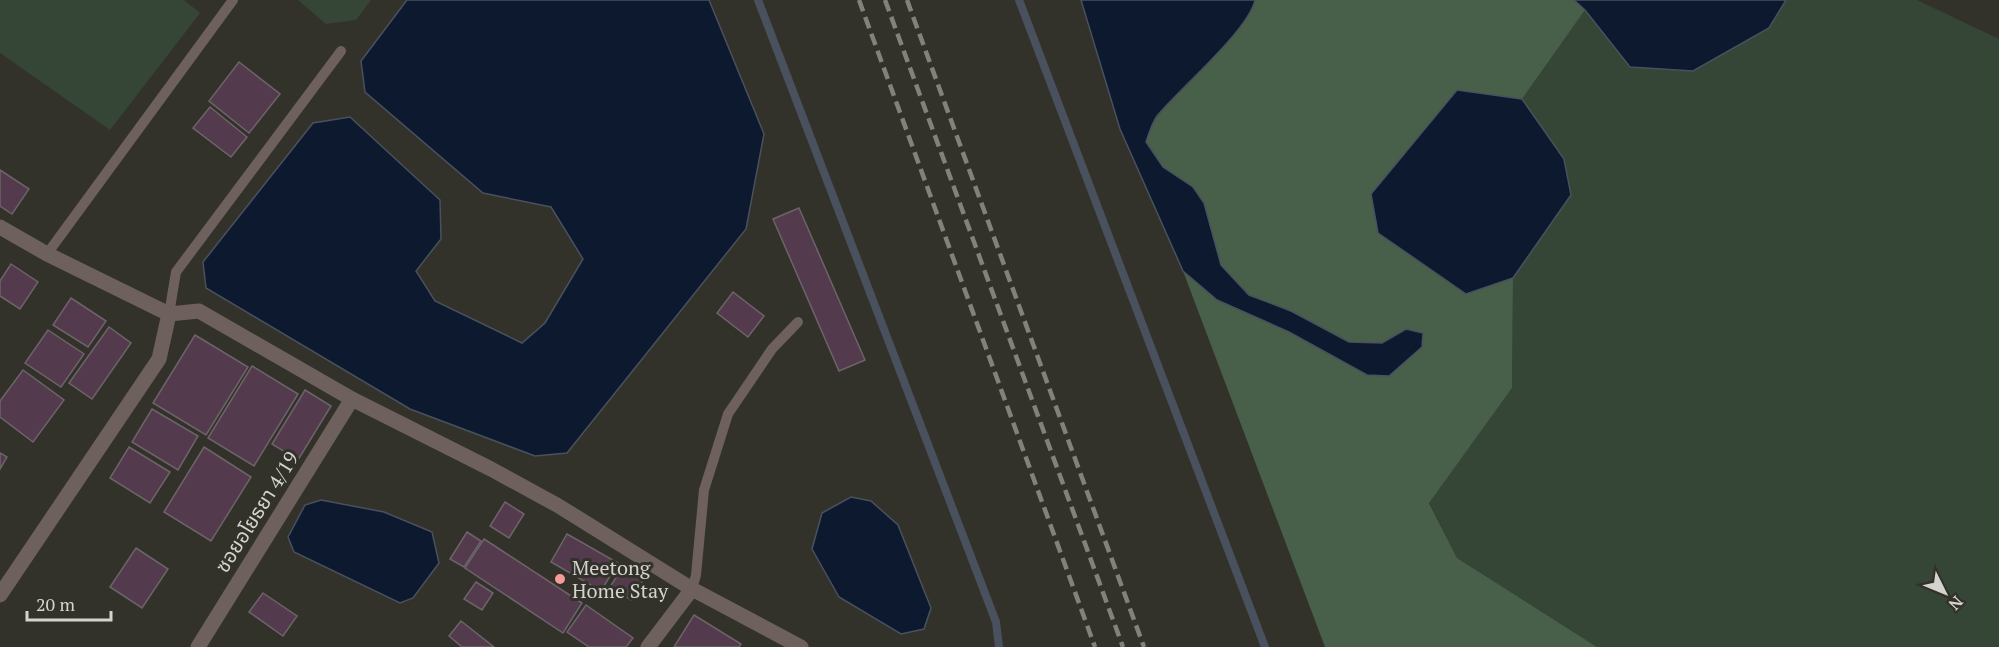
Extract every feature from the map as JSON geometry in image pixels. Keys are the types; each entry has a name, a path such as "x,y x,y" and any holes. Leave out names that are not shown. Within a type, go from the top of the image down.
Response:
{"street":[{"path":"0,227 47,254 169,314 199,311 352,399 548,500 692,589 801,647"},
{"path":"0,595 159,359 169,314"},
{"name":"ซอยอโยธยา 4/19","path":"198,647 352,399"},
{"path":"648,647 692,589"}],"lane":[{"path":"47,254 233,0"},
{"path":"169,314 176,273 341,51"},
{"path":"692,589 696,575 704,490 728,414 772,349 798,322"}],"green space":[{"path":"0,0 184,0 200,13 110,130 0,53"},
{"path":"298,0 371,0 356,20 326,24"},
{"path":"1255,0 1574,0 1585,10 1522,99 1456,90 1466,294 1513,278 1512,388 1429,503 1457,558 1597,647 1325,647 1183,271 1217,300 1289,332 1367,375 1406,329 1382,343 1349,342 1291,311 1249,295 1221,265 1204,203 1193,187 1163,167 1146,141 1158,116 1227,43 1250,12"},
{"path":"1786,0 1917,0 1999,39 1999,647 1597,647 1457,558 1429,502 1512,388 1513,278 1571,195 1564,159 1522,99 1585,10 1631,67 1693,71 1768,28"}],"water":[{"path":"407,0 709,0 764,134 746,229 567,453 535,456 410,409 206,288 203,262 313,123 350,117 440,200 441,239 416,271 435,301 522,343 545,323 583,259 551,207 483,193 365,92 361,61"},
{"path":"1081,0 1255,0 1250,12 1227,43 1157,116 1146,142 1163,167 1193,187 1204,203 1221,265 1249,295 1291,311 1349,342 1382,343 1406,329 1423,333 1422,347 1389,376 1367,375 1289,332 1217,300 1183,271 1120,129"},
{"path":"1574,0 1786,0 1769,28 1693,71 1630,67 1585,10"},
{"path":"1457,90 1522,99 1564,159 1571,195 1513,278 1466,294 1378,233 1371,194"},
{"path":"851,497 871,501 898,525 931,608 924,629 901,634 839,597 812,549 822,513"},
{"path":"321,500 384,512 432,532 439,563 413,598 400,603 294,552 288,537 305,505"}],"building":[{"path":"239,62 280,94 249,133 209,101"},
{"path":"210,107 247,137 231,157 193,128"},
{"path":"0,170 29,189 12,214 0,206"},
{"path":"799,208 865,360 839,371 773,219"},
{"path":"11,264 38,282 20,309 0,296 0,281"},
{"path":"733,292 764,316 748,337 717,313"},
{"path":"71,298 106,321 88,347 53,325"},
{"path":"109,327 131,343 92,399 69,383"},
{"path":"48,330 84,354 61,387 25,363"},
{"path":"195,335 248,367 206,435 153,403"},
{"path":"252,366 298,394 254,466 208,438"},
{"path":"23,370 64,400 33,442 0,417 0,401"},
{"path":"305,390 331,406 298,460 272,444"},
{"path":"152,409 198,436 178,470 132,442"},
{"path":"129,447 170,472 150,503 110,478"},
{"path":"204,447 251,477 211,541 164,512"},
{"path":"0,453 7,457 0,469"},
{"path":"505,502 524,514 509,538 490,526"},
{"path":"467,532 481,541 464,567 450,559"},
{"path":"567,534 618,563 601,591 551,562"},
{"path":"484,539 582,603 563,633 465,568"},
{"path":"136,548 168,569 142,608 110,587"},
{"path":"622,568 643,580 631,600 610,587"},
{"path":"476,582 493,593 482,610 464,599"},
{"path":"263,593 297,616 283,636 249,612"},
{"path":"586,605 633,638 626,647 589,647 567,632"},
{"path":"694,615 741,644 739,647 674,647"},
{"path":"461,621 494,647 462,647 449,636"}],"waterway":[{"path":"758,0 996,622 999,647"},
{"path":"1019,0 1265,647"}],"railway":[{"path":"859,0 1095,647"},
{"path":"885,0 1123,647"},
{"path":"907,0 1144,647"}],"place":[{"name":"Meetong Home Stay","path":"560,579"}]}
